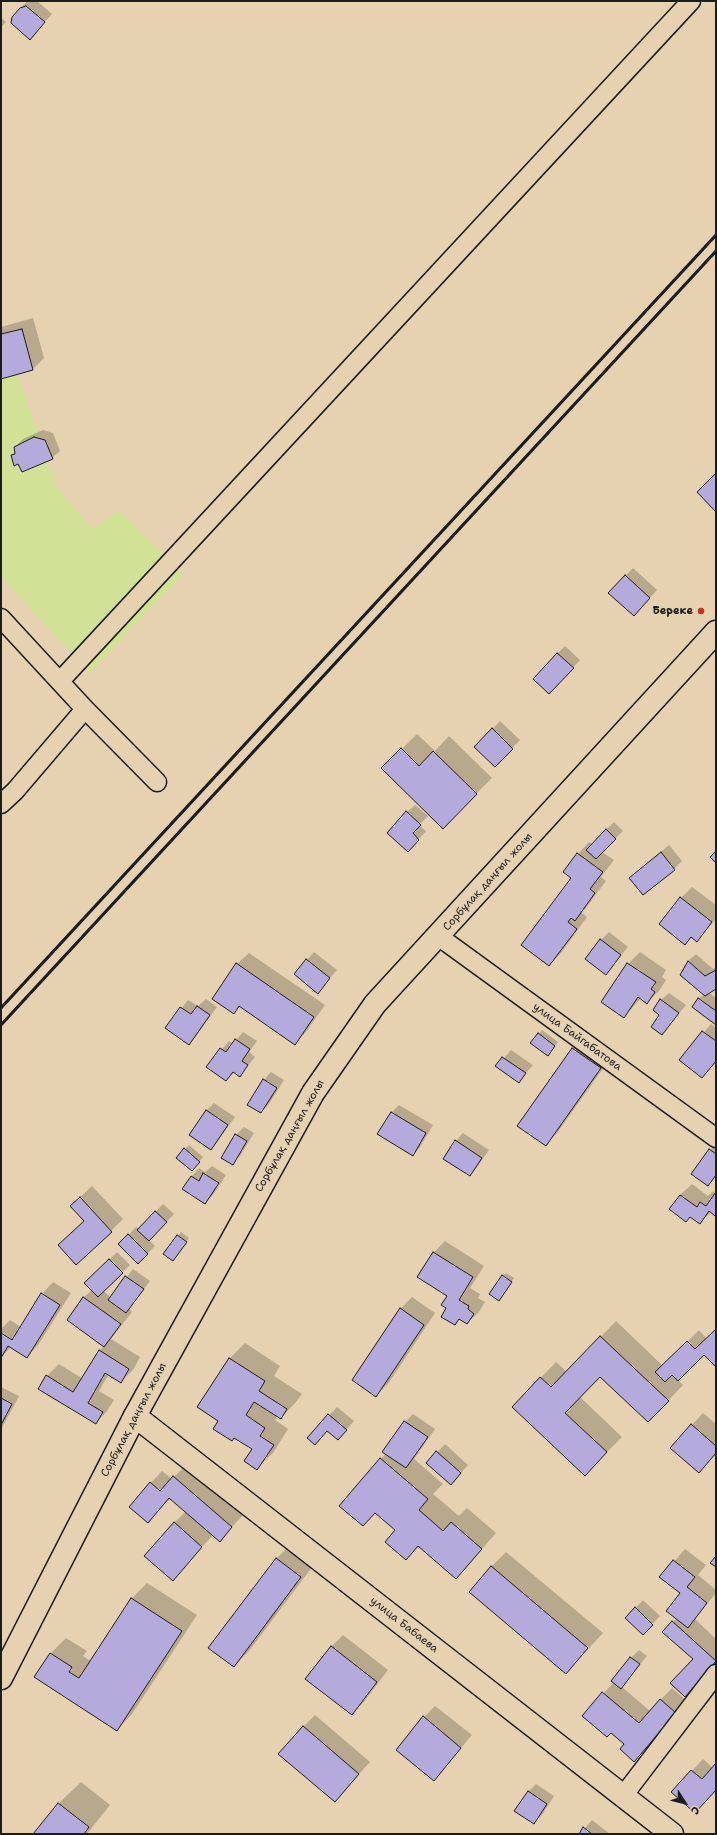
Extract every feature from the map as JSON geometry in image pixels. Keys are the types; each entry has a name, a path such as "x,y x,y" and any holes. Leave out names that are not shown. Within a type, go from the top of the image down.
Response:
{"main road":[{"name":"Сорбұлақ даңғыл жолы","path":"1,1678 135,1416 313,1093 375,1004 716,632"},
{"name":"улица Бабаева","path":"135,1416 672,1834"}],"street":[{"path":"60,680 691,1"},
{"path":"1,618 60,680 85,709 157,782"},
{"path":"1,804 15,791 85,709"},
{"name":"улица Байгабатова","path":"438,936 716,1138"},
{"path":"622,1796 716,1674"}],"green space":[{"path":"1,329 58,489 92,529 119,510 183,574 90,673 1,576"}],"building":[{"path":"26,6 45,22 30,40 11,23 12,17 20,8"},
{"path":"22,329 33,370 1,379 1,334"},
{"path":"34,437 45,440 53,459 22,472 18,464 14,466 11,455 15,454 14,447"},
{"path":"716,473 716,512 697,492"},
{"path":"625,575 650,598 634,616 608,593"},
{"path":"557,653 574,668 549,694 533,679"},
{"path":"492,728 513,749 495,767 474,747"},
{"path":"401,748 419,766 433,751 477,794 443,829 381,768"},
{"path":"406,811 421,825 413,833 419,840 408,852 387,833"},
{"path":"606,829 616,839 596,859 586,850"},
{"path":"716,851 716,863 710,857"},
{"path":"661,852 675,870 643,895 629,878"},
{"path":"577,853 603,872 590,889 595,893 575,921 571,918 568,922 577,929 549,966 521,945 571,878 563,872"},
{"path":"680,897 712,922 697,942 691,937 685,945 659,924"},
{"path":"600,939 621,955 606,975 585,959"},
{"path":"306,959 330,978 318,994 294,974"},
{"path":"688,961 705,976 716,970 716,989 705,996 680,975"},
{"path":"236,963 314,1017 295,1045 239,1006 234,1014 212,999"},
{"path":"627,963 656,982 651,989 655,992 647,1004 638,997 624,1018 601,1002"},
{"path":"698,998 716,1011 716,1025 692,1007"},
{"path":"660,999 679,1013 662,1035 651,1027 659,1015 653,1010"},
{"path":"197,1006 210,1015 189,1045 165,1028 180,1007 191,1014"},
{"path":"702,1031 716,1041 716,1061 702,1078 679,1060"},
{"path":"538,1033 555,1046 548,1056 530,1043"},
{"path":"235,1039 250,1049 242,1061 248,1065 240,1077 233,1072 226,1081 206,1067 220,1048 226,1052"},
{"path":"572,1048 601,1068 546,1146 517,1126"},
{"path":"502,1057 526,1073 519,1083 495,1066"},
{"path":"263,1079 277,1088 261,1113 247,1105"},
{"path":"206,1110 228,1125 211,1150 189,1135"},
{"path":"391,1112 426,1133 413,1156 377,1134"},
{"path":"235,1134 247,1141 233,1165 221,1158"},
{"path":"455,1140 482,1158 470,1176 443,1159"},
{"path":"184,1148 200,1162 192,1171 176,1158"},
{"path":"709,1149 716,1154 716,1175 708,1186 691,1174"},
{"path":"203,1173 219,1183 205,1204 182,1189 191,1176 199,1181"},
{"path":"716,1192 716,1215 715,1216 709,1211 700,1224 690,1217 686,1222 669,1209 680,1195 697,1207 700,1202 706,1206"},
{"path":"80,1197 112,1232 76,1265 58,1245 84,1221 70,1206"},
{"path":"155,1211 167,1222 149,1241 137,1230"},
{"path":"128,1234 148,1254 138,1264 118,1244"},
{"path":"177,1235 187,1242 173,1261 163,1254"},
{"path":"433,1252 473,1277 459,1300 469,1306 468,1309 474,1314 467,1324 459,1319 455,1325 441,1317 446,1308 441,1305 447,1296 417,1277"},
{"path":"109,1259 123,1273 98,1297 84,1283"},
{"path":"502,1275 512,1282 499,1301 489,1294"},
{"path":"125,1276 144,1289 126,1313 108,1300"},
{"path":"41,1293 60,1305 27,1358 8,1346 1,1358 1,1333 12,1340"},
{"path":"83,1297 121,1324 104,1347 67,1320"},
{"path":"400,1308 424,1325 376,1397 352,1380"},
{"path":"716,1329 716,1367 704,1355 678,1381 672,1375 665,1382 655,1372 687,1341 695,1349"},
{"path":"600,1336 669,1401 648,1422 600,1377 565,1413 607,1452 585,1476 512,1407 540,1377 551,1387"},
{"path":"99,1350 129,1369 121,1383 105,1373 88,1403 103,1412 96,1424 38,1389 46,1375 73,1392"},
{"path":"229,1358 265,1381 259,1391 287,1409 281,1419 254,1402 246,1415 265,1428 260,1436 274,1445 257,1470 244,1461 252,1449 234,1438 232,1441 213,1429 218,1421 197,1407"},
{"path":"1,1398 12,1404 1,1425"},
{"path":"328,1414 347,1430 338,1440 327,1431 315,1445 307,1438"},
{"path":"404,1421 428,1437 406,1468 382,1452"},
{"path":"691,1424 716,1446 716,1453 699,1473 670,1448"},
{"path":"436,1451 461,1473 451,1485 426,1463"},
{"path":"380,1458 428,1499 419,1510 443,1531 451,1522 482,1549 456,1579 418,1546 406,1560 385,1542 395,1530 375,1513 363,1526 339,1506"},
{"path":"173,1476 232,1527 220,1542 169,1498 148,1523 129,1507 150,1482 160,1491"},
{"path":"174,1522 202,1547 173,1581 144,1556"},
{"path":"716,1556 716,1567 710,1563"},
{"path":"276,1558 301,1577 234,1667 208,1648"},
{"path":"673,1560 695,1577 687,1587 707,1603 688,1628 666,1611 680,1593 659,1577"},
{"path":"491,1566 588,1648 566,1674 469,1592"},
{"path":"131,1598 182,1631 117,1731 34,1677 50,1653 72,1667 69,1672 79,1678"},
{"path":"635,1607 653,1625 643,1635 625,1618"},
{"path":"672,1621 716,1661 685,1697 670,1683 693,1659 662,1632"},
{"path":"331,1646 377,1682 352,1715 305,1679"},
{"path":"630,1657 640,1664 621,1689 611,1681"},
{"path":"602,1692 639,1723 660,1699 676,1713 634,1762 620,1749 624,1744 611,1733 607,1737 582,1716"},
{"path":"423,1716 461,1748 434,1781 396,1750"},
{"path":"303,1726 359,1774 335,1802 278,1754"},
{"path":"716,1763 716,1790 695,1813 671,1792 691,1770 702,1779"},
{"path":"528,1791 547,1804 534,1824 514,1811"},
{"path":"58,1803 89,1827 84,1834 33,1834"},
{"path":"583,1827 592,1834 579,1834"}],"railway":[{"path":"1,1008 716,235"},
{"path":"1,1025 716,251"}],"place":[{"name":"Береке","path":"701,611"}]}
